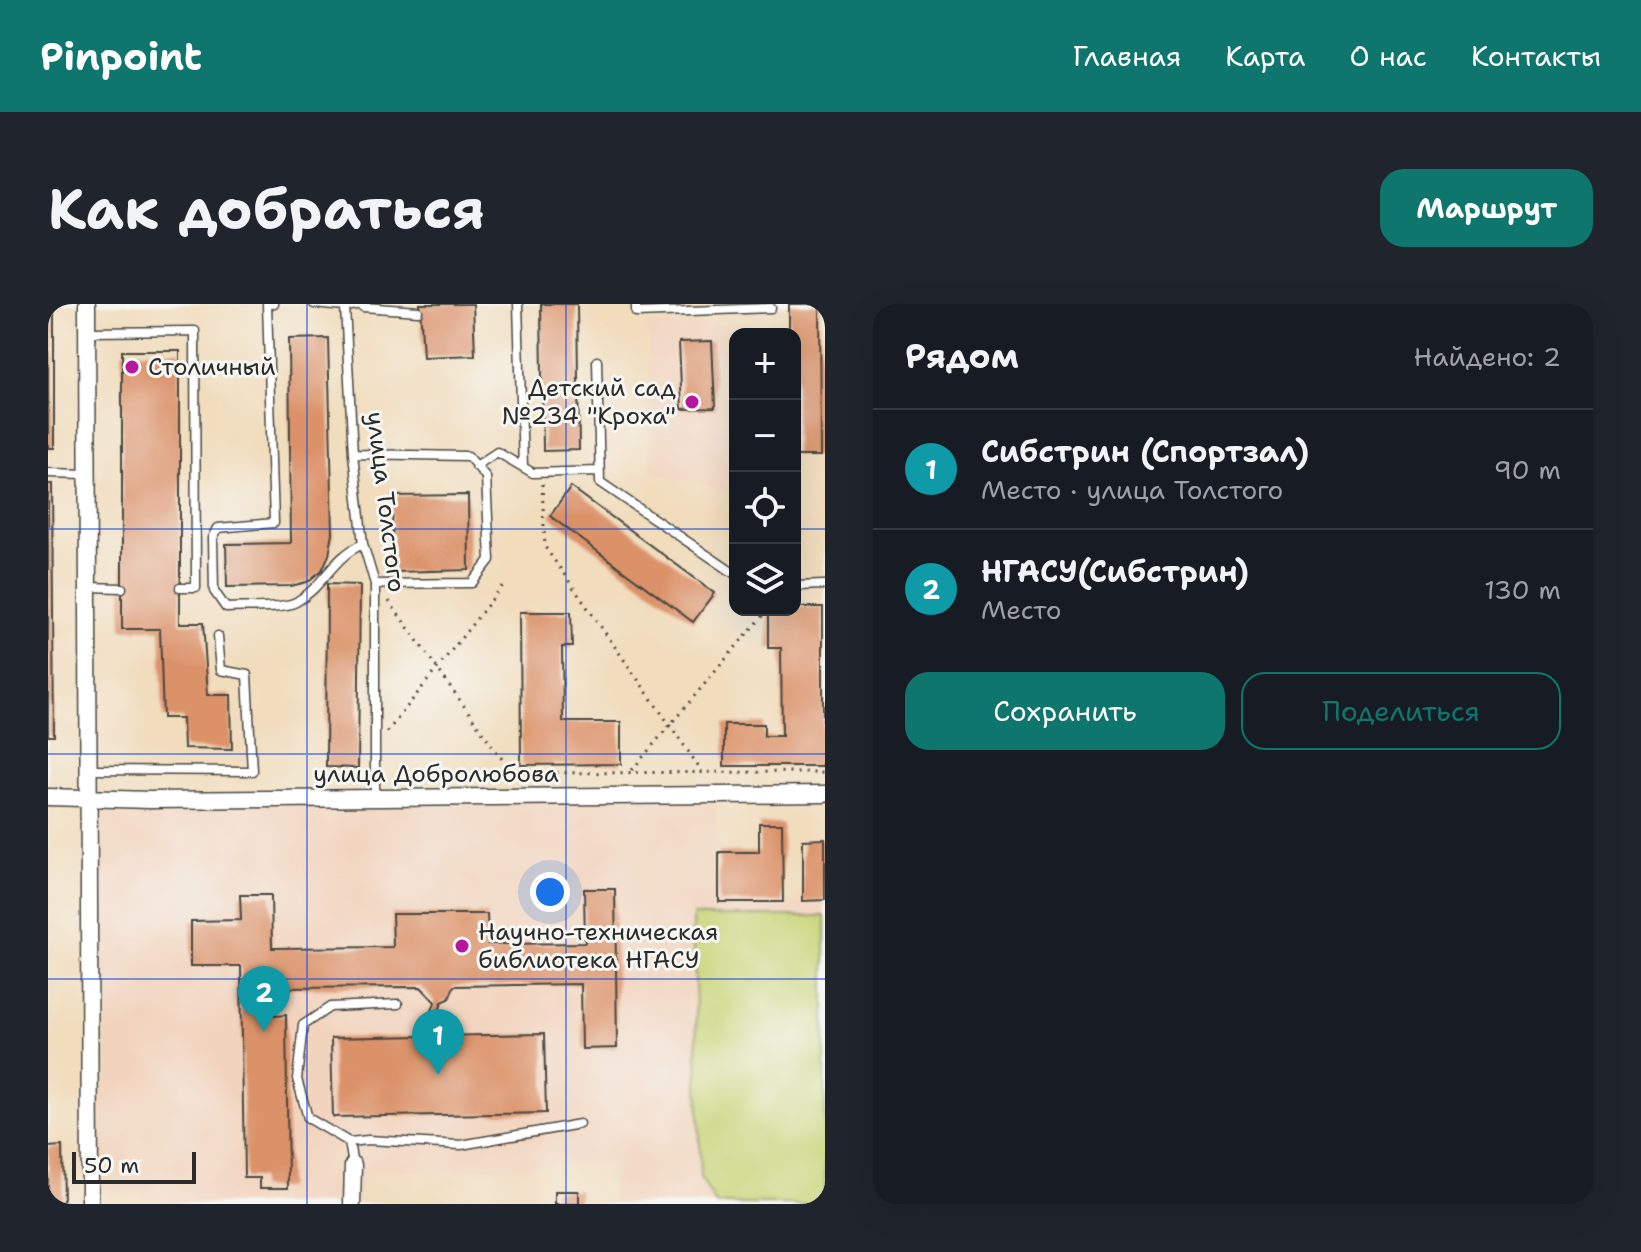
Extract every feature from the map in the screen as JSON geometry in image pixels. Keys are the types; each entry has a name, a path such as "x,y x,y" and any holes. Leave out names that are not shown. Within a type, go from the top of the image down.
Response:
{"street":[{"path":"87,304 90,1204"},
{"name":"улица Добролюбова","path":"48,797 150,800 825,794"},
{"path":"352,1204 353,1165"}],"lane":[{"path":"274,304 267,304 274,523 218,528 213,538 214,591 226,608 295,603 316,586 344,552 363,544"},
{"path":"314,304 418,311"},
{"path":"518,304 523,467"},
{"path":"636,304 636,313 771,308"},
{"name":"улица Толстого","path":"345,307 353,454 363,544 375,584 375,799"},
{"path":"87,332 195,331 196,588 180,588"},
{"path":"597,361 600,482 729,570"},
{"path":"476,466 497,452 523,467 542,472 599,471"},
{"path":"353,454 468,456 486,477 490,560 472,583 375,584"},
{"path":"48,473 88,474"},
{"path":"801,586 825,585"},
{"path":"88,587 122,588"},
{"path":"88,770 252,771 247,675 221,670 218,636"},
{"path":"398,1004 330,1007 303,1025 297,1079 308,1118 349,1142 368,1140 461,1145 580,1124"},
{"path":"349,1142 353,1165"}],"path":[{"path":"542,472 545,547 702,771"},
{"path":"375,584 512,773 632,770 825,772"},
{"path":"379,742 504,584"},
{"path":"632,770 762,616"}],"shaded area":[{"name":"Детский сад №234 \"Кроха\"","path":"648,324 753,324 753,328 729,328 729,492 650,471"},
{"path":"715,796 719,902 825,901 825,1204 612,1204 612,1163 365,1173 356,1204 190,1204 97,1188 103,806"}],"green space":[{"path":"693,916 825,916 825,1204 716,1204 701,1178"}],"building":[{"path":"48,304 54,304 54,448 48,448"},
{"path":"420,304 473,304 475,355 423,357"},
{"path":"541,304 577,304 579,450 543,451"},
{"path":"789,304 820,304 821,456 801,456 801,328 789,328"},
{"path":"328,338 333,534 329,555 322,570 307,582 291,586 227,587 226,544 291,543 289,339"},
{"path":"712,341 715,408 682,409 679,342"},
{"path":"122,351 180,351 180,623 203,623 208,695 231,695 232,749 184,748 183,718 163,718 160,629 122,629"},
{"path":"48,484 52,484 54,736 48,736"},
{"path":"571,487 715,593 693,622 550,516"},
{"path":"468,495 469,570 393,572 392,496"},
{"path":"327,584 360,585 358,768 326,767"},
{"path":"801,607 823,607 823,766 724,766 724,724 764,724 764,736 782,736 781,648 768,648 768,616 801,616"},
{"path":"520,612 571,612 572,647 562,647 563,722 621,722 621,764 521,765"},
{"path":"759,823 782,823 783,902 719,902 719,852 759,852"},
{"path":"825,839 825,900 803,901 803,840"},
{"path":"584,889 615,889 617,1048 582,1049 581,984 454,986 449,999 442,1002 431,1036 544,1034 546,1113 333,1117 331,1038 423,1036 435,1002 421,987 275,988 275,1016 286,1015 288,1188 260,1188 260,1178 244,1178 241,966 191,966 191,921 241,920 240,895 271,895 272,948 393,947 392,914 487,914 488,944 585,943"},
{"path":"62,1146 63,1204 48,1204 48,1147"},
{"path":"555,1191 579,1191 579,1204 555,1204"}],"place":[{"name":"Столичный","path":"132,367"},
{"name":"Детский сад №234 \"Кроха\"","path":"692,402"},
{"name":"Научно-техническая библиотека НГАСУ","path":"462,946"},
{"name":"НГАСУ(Сибстрин)","path":"264,1032"},
{"name":"Сибстрин (Спортзал)","path":"438,1075"}]}
